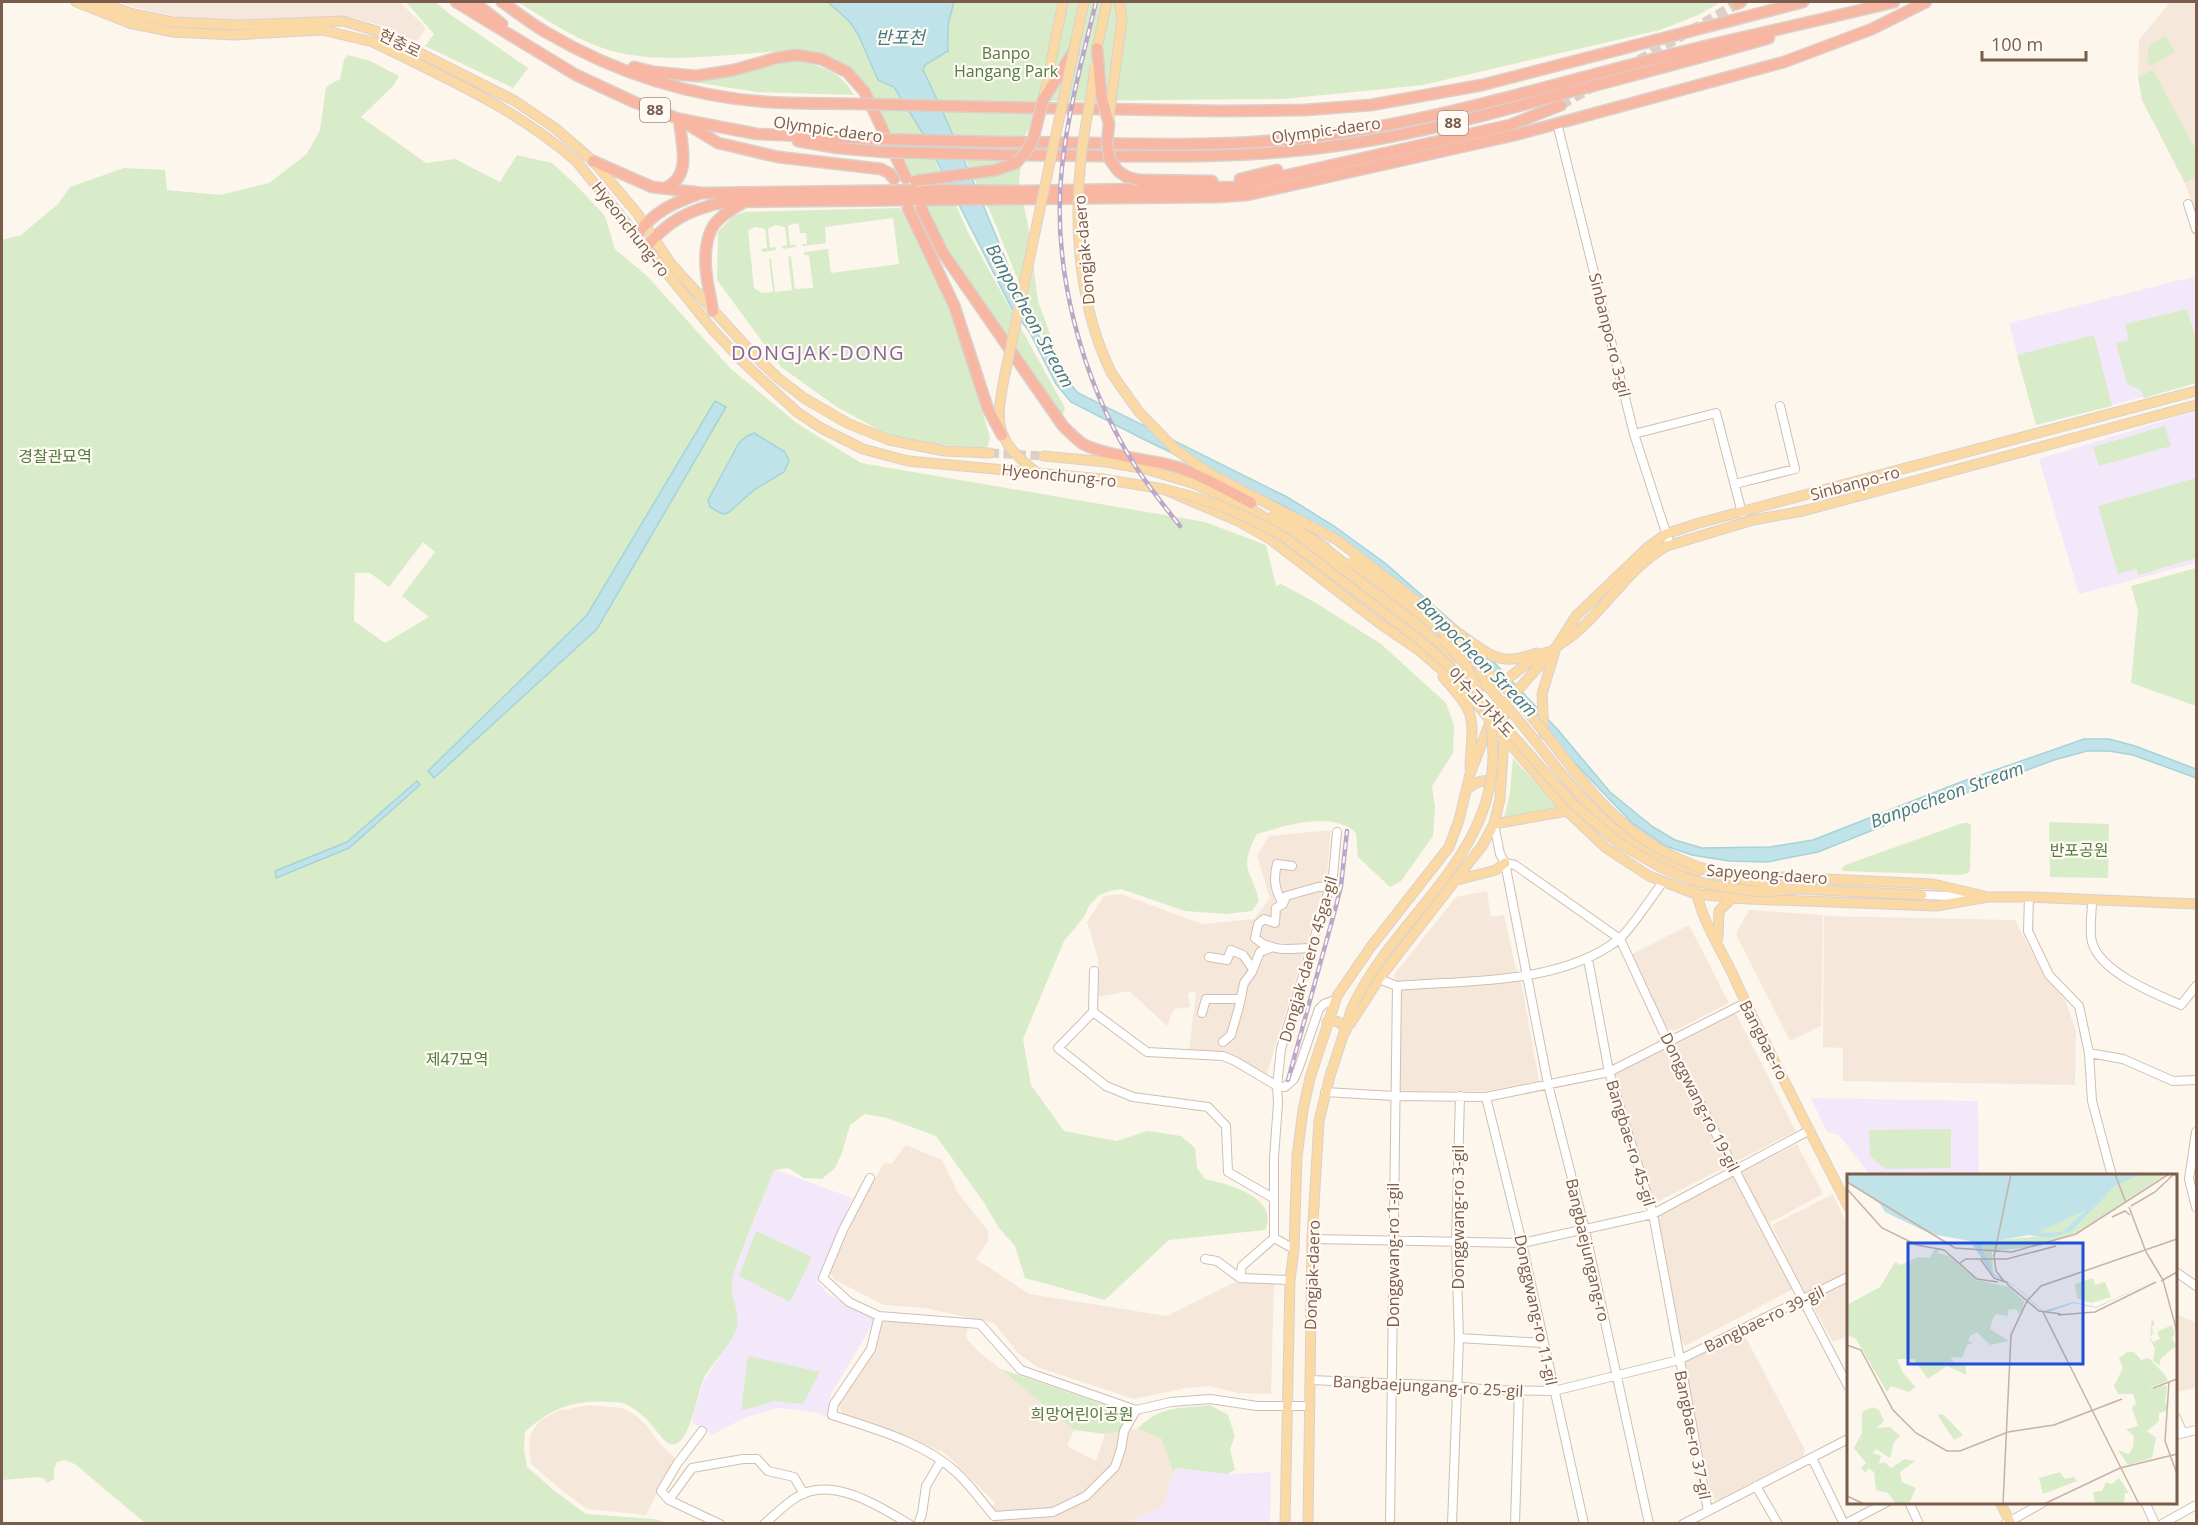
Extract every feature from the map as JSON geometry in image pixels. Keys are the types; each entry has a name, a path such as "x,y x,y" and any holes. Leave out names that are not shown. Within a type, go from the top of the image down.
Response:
{"highway":[{"name":"Olympic-daero","path":"456,2 576,75 634,102 679,119 838,148 885,152 1234,155 1290,151 1373,140 1500,111 1695,59 1889,3"},
{"name":"Olympic-daero","path":"474,2 534,51"},
{"name":"Olympic-daero","path":"502,2 549,34 593,57 679,88 724,97 766,102 1221,111 1305,110 1371,105 1482,85 1803,2"},
{"path":"593,161 646,184 702,194 834,192 933,195 1218,197 1247,195 1515,135 1784,62 1872,29 1926,2"},
{"name":"Olympic-daero","path":"757,134 1002,142 1222,143 1301,138 1356,130 1473,106 1691,49 1889,3"},
{"path":"1097,48 1101,94 1109,124 1107,143 1110,160 1118,171 1127,177 1139,180 1233,180 1299,165 1340,162"},
{"path":"834,192 996,170 1016,163 1033,140 1043,100 1074,51"},
{"path":"593,57 654,72 696,76 734,70 776,58 797,55 821,59 847,72 864,91 911,180"},
{"path":"1026,195 1235,187 1510,125 1561,105"},
{"path":"664,188 676,181 681,174 684,159 679,119"},
{"path":"679,119 718,143 778,157 880,169 889,172 894,179"},
{"path":"636,237 645,224 672,204 702,194"},
{"path":"645,248 661,230 687,213 723,202 933,195"},
{"path":"713,311 706,273 712,229 729,211 745,202"},
{"path":"908,208 954,305 988,409 1002,435"},
{"path":"921,208 943,253 1063,426 1081,443 1102,451 1151,460 1178,468 1205,478 1251,503"}],"main road":[{"name":"Hyeonchung-ro","path":"76,2 121,21 173,32 234,35 322,30 373,42 488,100 526,122 554,142 587,173 645,248 713,330 745,364 797,412 821,428 863,449 908,461 1103,479 1163,489"},
{"name":"현충로","path":"99,2 133,14 173,22 237,25 343,21 376,31 515,101 555,128 593,161 645,224"},
{"path":"1043,100 1063,2"},
{"path":"1036,472 1014,453 1002,435 999,408 1084,2"},
{"name":"Dongjak-daero","path":"1107,2 1097,48 1093,90 1080,161 1078,191 1082,263 1091,321 1107,363 1130,401 1162,437 1195,464 1293,516"},
{"path":"1109,124 1122,18 1119,2"},
{"name":"Hyeonchung-ro","path":"645,224 664,256 713,311 778,378 804,398 828,413 889,440 945,451 990,453"},
{"name":"Sinbanpo-ro","path":"1506,707 1511,696 1557,646 1576,616 1666,534 1699,523 2196,391"},
{"name":"Sinbanpo-ro","path":"1557,646 1577,634 1632,575 1658,551 1670,545 1753,520 1803,511 2196,405"},
{"path":"1044,456 1106,462 1146,469 1251,503 1352,562"},
{"name":"Dongjak-daero","path":"1163,489 1238,521 1270,539 1420,651 1462,688 1504,738"},
{"name":"이수고가차도","path":"1163,489 1196,496 1239,512 1264,525 1287,539 1421,641 1461,677 1573,804 1596,825 1641,857 1686,878 1762,892 1799,889 1922,895"},
{"path":"1219,494 1250,508 1298,539 1438,642 1495,688"},
{"path":"1293,516 1336,540 1461,635 1500,660 1515,660 1557,646"},
{"path":"1293,516 1352,562"},
{"name":"Dongjak-daero","path":"1308,1524 1312,1239 1318,1121 1325,1092 1352,1008 1370,973 1446,876 1475,831 1484,812 1493,771 1493,743 1486,709 1466,665 1444,640 1321,545"},
{"name":"이수고가차도","path":"1352,562 1467,651 1519,703 1601,802 1640,837 1674,858 1719,874 1799,889"},
{"path":"1461,635 1506,707"},
{"path":"1495,688 1557,646"},
{"path":"1547,754 1542,694 1557,646"},
{"name":"Dongjak-daero","path":"1420,651 1464,703 1470,714 1470,774"},
{"name":"Dongjak-daero","path":"1346,1031 1379,979 1457,880 1482,846 1494,824 1502,790 1506,707"},
{"name":"Dongjak-daero","path":"1285,1524 1290,1280 1294,1249 1297,1156 1310,1078 1335,1000 1370,948 1449,847 1459,820 1470,774 1491,720 1506,707"},
{"name":"Sapyeong-daero","path":"1506,707 1586,803 1634,844 1669,863 1694,869 1762,876 1933,884 1988,897"},
{"name":"Sapyeong-daero","path":"1504,738 1567,811 1606,848 1649,876 1695,892 1749,899 1936,906 1988,897 2196,904"},
{"path":"1466,791 1478,781 1487,780 1495,782 1502,790"},
{"path":"1494,824 1567,811"},
{"path":"1457,880 1496,870 1505,863"},
{"name":"Bangbae-ro","path":"1694,869 1695,892 1701,911 1847,1204"},
{"path":"1695,892 1711,884 1762,876"},
{"path":"1747,878 1736,885 1736,888 1737,893 1749,899"},
{"path":"1718,944 1719,912 1732,898"},
{"path":"1327,1022 1333,1020 1341,1023 1346,1031"},
{"path":"2000,1504 2008,1523"}],"street":[{"name":"Sinbanpo-ro 3-gil","path":"1557,123 1634,434 1670,545"},
{"path":"2188,204 2196,229"},
{"path":"1735,484 1796,469 1780,406"},
{"path":"1634,434 1716,413 1742,513"},
{"name":"Bangbaejungang-ro","path":"1494,824 1500,854 1505,863 1548,1084 1585,1230 1649,1524"},
{"name":"Dongjak-daero 45ga-gil","path":"1277,1086 1281,1049 1334,876 1337,832"},
{"name":"Donggwang-ro 19-gil","path":"1505,863 1515,865 1620,939 1668,1042 1847,1384"},
{"path":"1283,904 1274,884 1274,874 1277,864 1292,866"},
{"path":"1379,979 1397,986 1528,976 1588,959 1620,939 1663,882"},
{"path":"1312,948 1296,947 1278,950 1263,944 1255,938 1258,924 1264,919 1275,922 1276,908 1283,904 1287,896 1330,886"},
{"name":"Sapyeong-daero","path":"1922,895 1988,897"},
{"path":"2029,897 2028,931 2049,975 2079,1006 2089,1053 2092,1101 2111,1174"},
{"path":"2092,900 2092,941 2099,956 2107,964 2144,989 2181,1005 2196,987"},
{"path":"1223,1042 1231,1035 1244,983 1260,952 1273,947"},
{"path":"1209,957 1227,960 1231,950 1243,955 1253,969"},
{"path":"1588,959 1610,1072"},
{"path":"1094,971 1093,1012 1058,1048 1106,1086 1133,1097 1208,1107 1226,1125 1228,1172 1273,1198"},
{"name":"Donggwang-ro 1-gil","path":"1390,1524 1397,986"},
{"path":"1202,1013 1206,999 1241,999"},
{"name":"Dongjak-daero","path":"1277,1086 1285,1087 1294,1078 1318,1009 1335,1000"},
{"name":"Bangbae-ro 45-gil","path":"1325,1092 1394,1096 1486,1096 1610,1072 1745,1003"},
{"path":"1093,1012 1147,1052 1223,1056 1277,1086 1274,1238 1242,1266 1240,1278 1217,1261 1205,1259"},
{"path":"2089,1053 2123,1059 2173,1081 2196,1080"},
{"name":"Bangbae-ro 45-gil","path":"1610,1072 1653,1214"},
{"name":"Donggwang-ro 3-gil","path":"1452,1524 1459,1338 1456,1242 1460,1096"},
{"name":"Donggwang-ro 11-gil","path":"1486,1096 1522,1243 1584,1524"},
{"path":"1312,1239 1522,1243 1585,1230 1653,1214 1810,1130"},
{"path":"2196,1132 2189,1179 2196,1207"},
{"path":"870,1178 843,1230 823,1278 849,1302 879,1316 980,1324 1021,1370 1136,1410 1171,1402 1210,1399 1257,1406 1310,1406"},
{"path":"1653,1214 1679,1360"},
{"name":"Dongjak-daero","path":"1274,1238 1294,1249"},
{"path":"2177,1273 2196,1286"},
{"name":"Dongjak-daero","path":"1240,1278 1290,1280"},
{"name":"Bangbae-ro 39-gil","path":"1617,1377 1679,1360 1847,1278"},
{"path":"879,1316 871,1349 834,1404 832,1415 905,1441 941,1461 957,1473 994,1516"},
{"path":"1459,1338 1543,1342"},
{"name":"Bangbae-ro 37-gil","path":"1679,1360 1708,1510"},
{"name":"Bangbaejungang-ro 25-gil","path":"1310,1380 1456,1386 1488,1390 1554,1391 1617,1377"},
{"path":"1515,1524 1519,1390"},
{"path":"986,1524 994,1516 1053,1512 1086,1496 1115,1467 1124,1431 1136,1410"},
{"path":"2179,1434 2196,1430"},
{"path":"702,1431 677,1464 662,1491 669,1500 720,1524"},
{"name":"Bangbae-ro 37-gil","path":"1683,1524 1847,1440"},
{"path":"1812,1458 1845,1524 1885,1504"},
{"path":"669,1500 692,1468 743,1459 757,1459 768,1471 794,1477 804,1494"},
{"path":"918,1524 922,1514 926,1486 941,1461"},
{"path":"1756,1486 1778,1524"},
{"path":"764,1524 797,1497 824,1490 845,1491 871,1502 909,1524"},
{"path":"1909,1504 1919,1524"},
{"path":"2008,1523 2042,1504"},
{"path":"2145,1504 2155,1524"},
{"path":"2162,1524 2196,1505"}],"shaded area":[{"path":"120,2 400,2 426,28 416,43 386,27 350,17 212,21 172,16"},
{"path":"2168,2 2196,2 2196,216 2185,183 2142,100 2138,77 2139,40"},
{"path":"2196,276 2196,383 2036,425 2009,323"},
{"path":"2196,411 2196,563 2079,594 2039,459"},
{"path":"1331,830 1327,876 1266,1077 1225,1054 1189,1051 1196,992 1188,993 1190,1007 1174,1009 1167,1026 1129,991 1098,997 1098,958 1087,922 1104,896 1121,894 1202,924 1254,919 1270,898 1257,856 1269,836"},
{"path":"1487,891 1491,917 1504,915 1517,973 1399,983 1393,976 1456,897"},
{"path":"1749,910 1823,915 1821,1026 1790,1041 1736,934"},
{"path":"1824,916 2015,920 2045,978 2065,1000 2076,1031 2075,1085 1843,1081 1843,1048 1823,1047"},
{"path":"1689,925 1729,1003 1670,1033 1630,955"},
{"path":"1521,981 1539,1081 1487,1091 1399,1091 1400,989"},
{"path":"1735,1012 1796,1131 1653,1204 1614,1073"},
{"path":"1811,1098 1978,1101 1979,1174 1869,1174 1839,1135 1827,1132"},
{"path":"1797,1144 1823,1194 1769,1223 1787,1257 1772,1225 1833,1194 1847,1225 1847,1272 1805,1293 1801,1285 1685,1346 1679,1336 1657,1220 1662,1213"},
{"path":"906,1145 942,1160 958,1193 988,1231 988,1241 976,1259 1029,1294 1167,1316 1233,1283 1274,1282 1271,1394 1238,1393 1209,1386 1186,1388 1134,1399 1037,1367 1019,1354 994,1323 925,1308 884,1305 835,1280 830,1273 860,1206 884,1163 891,1164"},
{"path":"774,1169 852,1198 818,1282 828,1294 875,1320 831,1394 829,1418 815,1412 779,1408 746,1417 712,1435 692,1422 703,1382 734,1335 737,1325 731,1280"},
{"path":"1847,1282 1847,1336 1833,1342 1810,1301"},
{"path":"2177,1314 2196,1323 2196,1388 2177,1392"},
{"path":"882,1319 968,1325 966,1338 979,1352 1054,1411 1074,1430 1067,1446 1096,1461 1105,1434 1137,1429 1161,1438 1173,1471 1164,1506 1132,1520 1132,1523 993,1523 991,1508 995,1503 946,1454 897,1432 843,1414 838,1404 860,1375 874,1350"},
{"path":"1739,1334 1745,1336 1805,1450 1803,1456 1717,1501 1712,1499 1685,1365 1687,1361"},
{"path":"589,1405 622,1408 635,1415 675,1458 646,1515 587,1509 531,1464 530,1435 539,1421 558,1411"},
{"path":"1176,1468 1229,1474 1271,1472 1270,1523 1132,1524 1132,1520 1164,1506 1173,1471"}],"green space":[{"path":"406,2 435,2 528,68 513,88 425,46 434,34"},
{"path":"518,2 829,2 849,21 858,34 878,80 894,87 922,132 969,234 1065,408 1061,419 949,253 870,94 844,64 828,56 805,51 680,58 647,57 616,52 577,37"},
{"name":"Banpo Hangang Park","path":"954,2 1721,2 1698,15 1660,30 1423,85 1283,99 1051,101 1024,136 1019,182 1028,225 1038,301 1063,370 1033,317 992,216 923,70 925,65 947,53 949,49 948,25"},
{"path":"2166,36 2175,52 2150,66 2147,59 2149,45"},
{"path":"348,55 370,61 399,76 394,85 361,117 426,163 455,159 500,182 517,155 552,163 605,216 615,249 647,276 731,369 798,424 861,463 1205,522 1266,545 1276,586 1281,584 1311,600 1381,644 1446,703 1454,726 1453,753 1432,786 1435,807 1433,836 1401,881 1390,887 1358,857 1356,833 1346,826 1322,821 1294,824 1257,834 1247,862 1259,901 1252,911 1226,914 1185,911 1121,889 1109,891 1098,896 1089,906 1084,917 1064,941 1023,1039 1031,1085 1064,1131 1116,1141 1148,1131 1181,1136 1195,1148 1197,1168 1205,1179 1226,1184 1259,1201 1268,1219 1265,1230 1169,1240 1105,1300 1025,1278 1015,1246 999,1228 983,1201 936,1136 887,1118 865,1114 850,1125 835,1168 822,1179 804,1178 788,1168 774,1170 733,1276 732,1288 737,1314 735,1333 703,1380 689,1426 676,1444 668,1443 635,1410 616,1402 573,1404 553,1412 525,1432 524,1450 527,1467 586,1514 654,1519 669,1523 145,1523 75,1464 64,1460 57,1462 54,1468 54,1479 47,1483 45,1479 38,1477 2,1480 2,240 21,235 58,204 70,187 124,168 165,170 167,190 220,195 269,183 307,154 320,130 326,87 340,79 344,60","holes":["423,542 435,552 402,596 429,617 385,643 354,621 355,573 370,573 389,587"]},
{"path":"797,61 830,71 842,80 854,95 757,92 675,79"},
{"path":"2153,70 2196,150 2196,176 2185,183 2142,100 2138,77"},
{"path":"899,208 903,211 951,310 990,437 988,446 984,448 931,444 890,436 837,407 781,367 717,280 718,232 733,216 745,212","holes":["893,218 899,264 831,273 828,249 804,252 804,255 809,255 813,288 795,289 791,256 788,257 792,290 775,292 771,259 769,259 773,292 762,293 754,288 748,230 756,227 765,229 767,248 761,249 763,252 776,250 776,247 770,248 768,229 775,225 785,227 787,245 782,246 783,249 796,247 796,245 790,245 788,226 795,223 799,225 800,233 806,233 807,244 802,244 803,246 826,243 825,227"]},
{"path":"2187,309 2196,339 2196,383 2144,398 2141,390 2127,384 2116,343 2129,340 2125,324"},
{"path":"2094,335 2112,406 2036,425 2017,355"},
{"path":"2165,426 2171,446 2099,466 2093,447"},
{"path":"2196,478 2196,558 2138,575 2137,569 2118,574 2098,506"},
{"path":"2196,568 2196,706 2131,683 2138,610 2131,586"},
{"path":"1513,758 1559,809 1504,819 1510,792"},
{"name":"반포공원","path":"2049,822 2109,824 2108,878 2050,877"},
{"path":"1963,823 1971,825 1970,870 1968,873 1961,875 1843,871 1841,869 1845,865"},
{"path":"1951,1129 1951,1168 1886,1169 1870,1156 1869,1130"},
{"path":"756,1231 812,1257 790,1302 739,1276"},
{"path":"748,1356 820,1372 803,1404 774,1401 741,1411"},
{"name":"희망어린이공원","path":"1001,1369 1129,1413 1120,1432 1105,1434 1074,1430"},
{"path":"1210,1405 1228,1415 1235,1436 1230,1449 1235,1470 1227,1474 1176,1468 1173,1471 1161,1438 1137,1429 1162,1412"}],"water":[{"name":"반포천","path":"828,2 954,2 948,25 948,51 925,65 923,70 963,156 1041,341 1064,377 1078,393 1287,497 1334,526 1385,563 1473,640 1558,730 1610,792 1653,827 1675,840 1702,848 1770,847 1813,840 1961,782 2084,739 2109,739 2135,746 2196,769 2196,778 2133,755 2109,751 2087,751 2054,760 1968,792 1818,852 1767,862 1729,861 1692,855 1666,846 1632,823 1511,696 1323,529 1284,506 1071,402 1056,384 1029,331 1012,309 922,132 894,87 878,80 858,34 849,21"},
{"path":"715,401 726,407 597,629 434,778 428,771 587,615"},
{"path":"754,433 785,452 789,461 784,472 754,490 728,513 722,514 710,507 708,500 739,443"},
{"path":"417,781 420,785 349,848 276,878 275,871 347,842"}],"tunnel":[{"path":"1561,105 1737,4"},
{"path":"990,453 1044,456"}],"railway":[{"path":"1096,2 1072,104 1062,167 1061,243 1066,282 1085,359 1115,431 1139,472 1180,526"},
{"path":"1288,1080 1341,886 1347,831"}],"district":[{"name":"DONGJAK-DONG","path":"818,353"}],"water label":[{"name":"Banpocheon Stream","path":"1030,316"},
{"name":"Banpocheon Stream","path":"1477,657"},
{"name":"Banpocheon Stream","path":"1947,795"}],"park label":[{"name":"경찰관묘역","path":"55,456"},
{"name":"제47묘역","path":"457,1059"}]}
